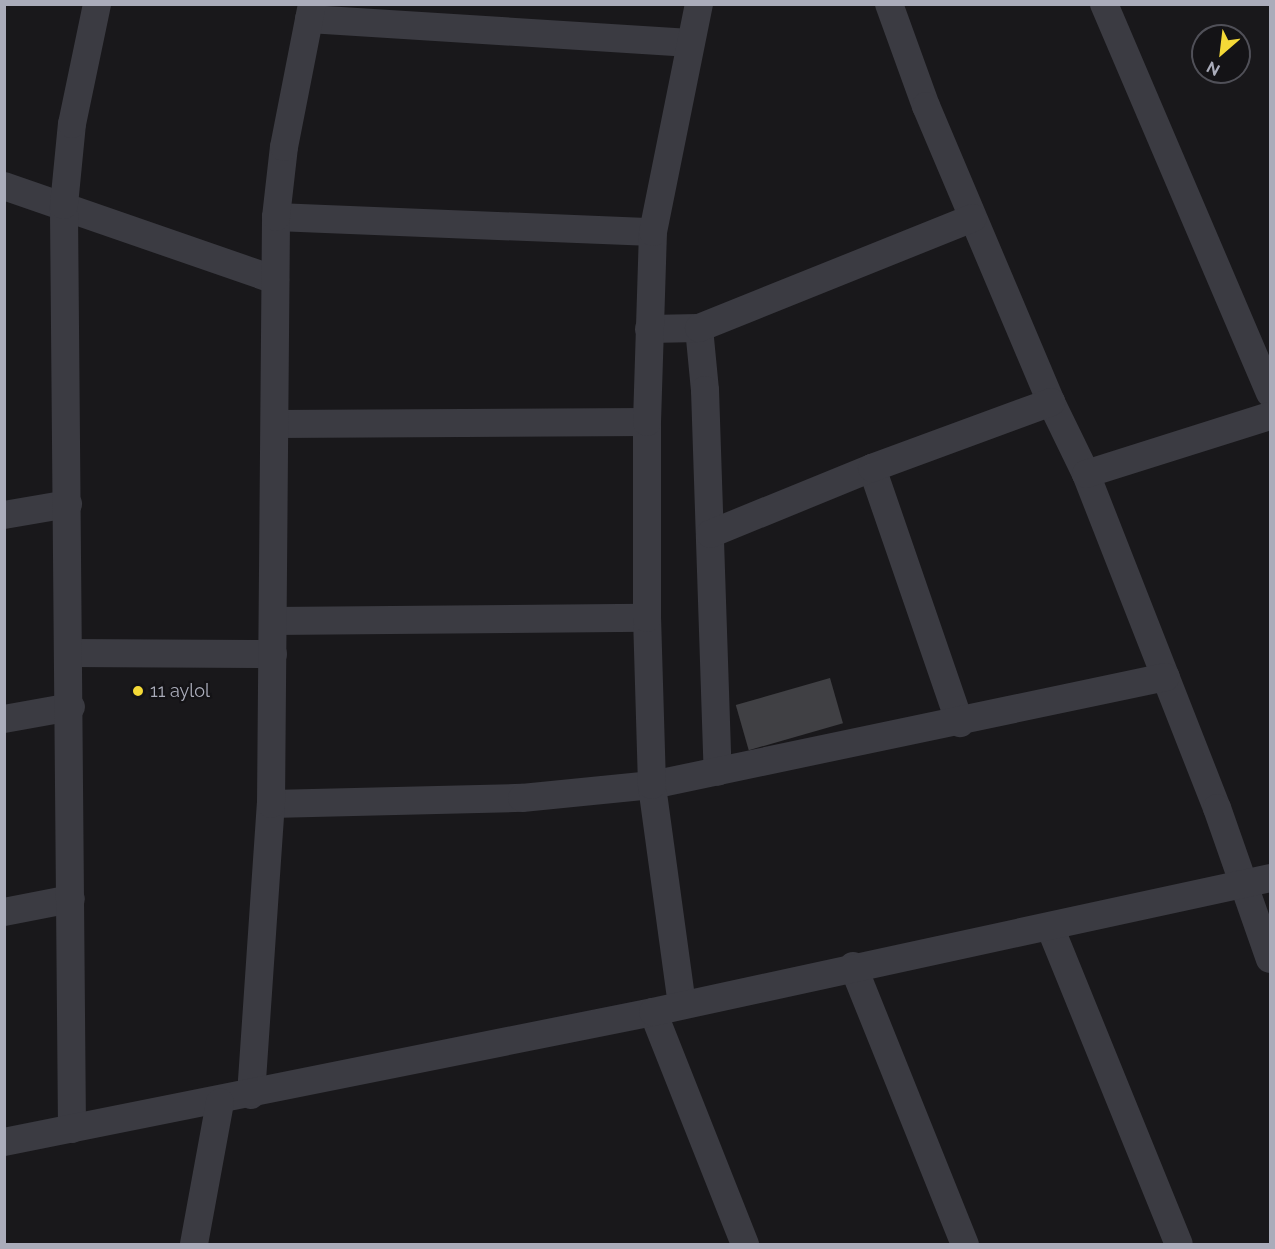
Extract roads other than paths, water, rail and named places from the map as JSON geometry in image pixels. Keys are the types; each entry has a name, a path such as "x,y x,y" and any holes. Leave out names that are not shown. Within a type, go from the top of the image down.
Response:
{"street":[{"path":"72,1129 71,707 64,205 72,124 97,4"},
{"path":"682,1005 652,785 646,618 646,422 653,232 699,4"},
{"path":"889,4 973,218 1051,402 1086,474 1166,677 1258,880 1270,959"},
{"path":"1104,4 1270,393"},
{"path":"251,1095 272,804 276,217 284,147 311,12 690,42"},
{"path":"4,186 275,280"},
{"path":"276,217 653,232"},
{"path":"650,329 699,328 973,218"},
{"path":"699,328 710,534 718,772"},
{"path":"710,534 872,468 1051,402"},
{"path":"1086,474 1270,416"},
{"path":"275,424 646,422"},
{"path":"872,468 960,723"},
{"path":"4,515 68,504"},
{"path":"273,621 646,618"},
{"path":"70,653 273,654"},
{"path":"272,804 522,798 652,785 960,723 1166,677"},
{"path":"4,719 71,707"},
{"path":"4,1142 220,1102 653,1012 853,966 1050,927 1258,880"},
{"path":"4,912 71,899"},
{"path":"1050,927 1179,1245"},
{"path":"853,966 964,1245"},
{"path":"653,1012 745,1245"},
{"path":"194,1245 220,1102"}],"place":[{"name":"11 aylol","path":"138,691"}]}
